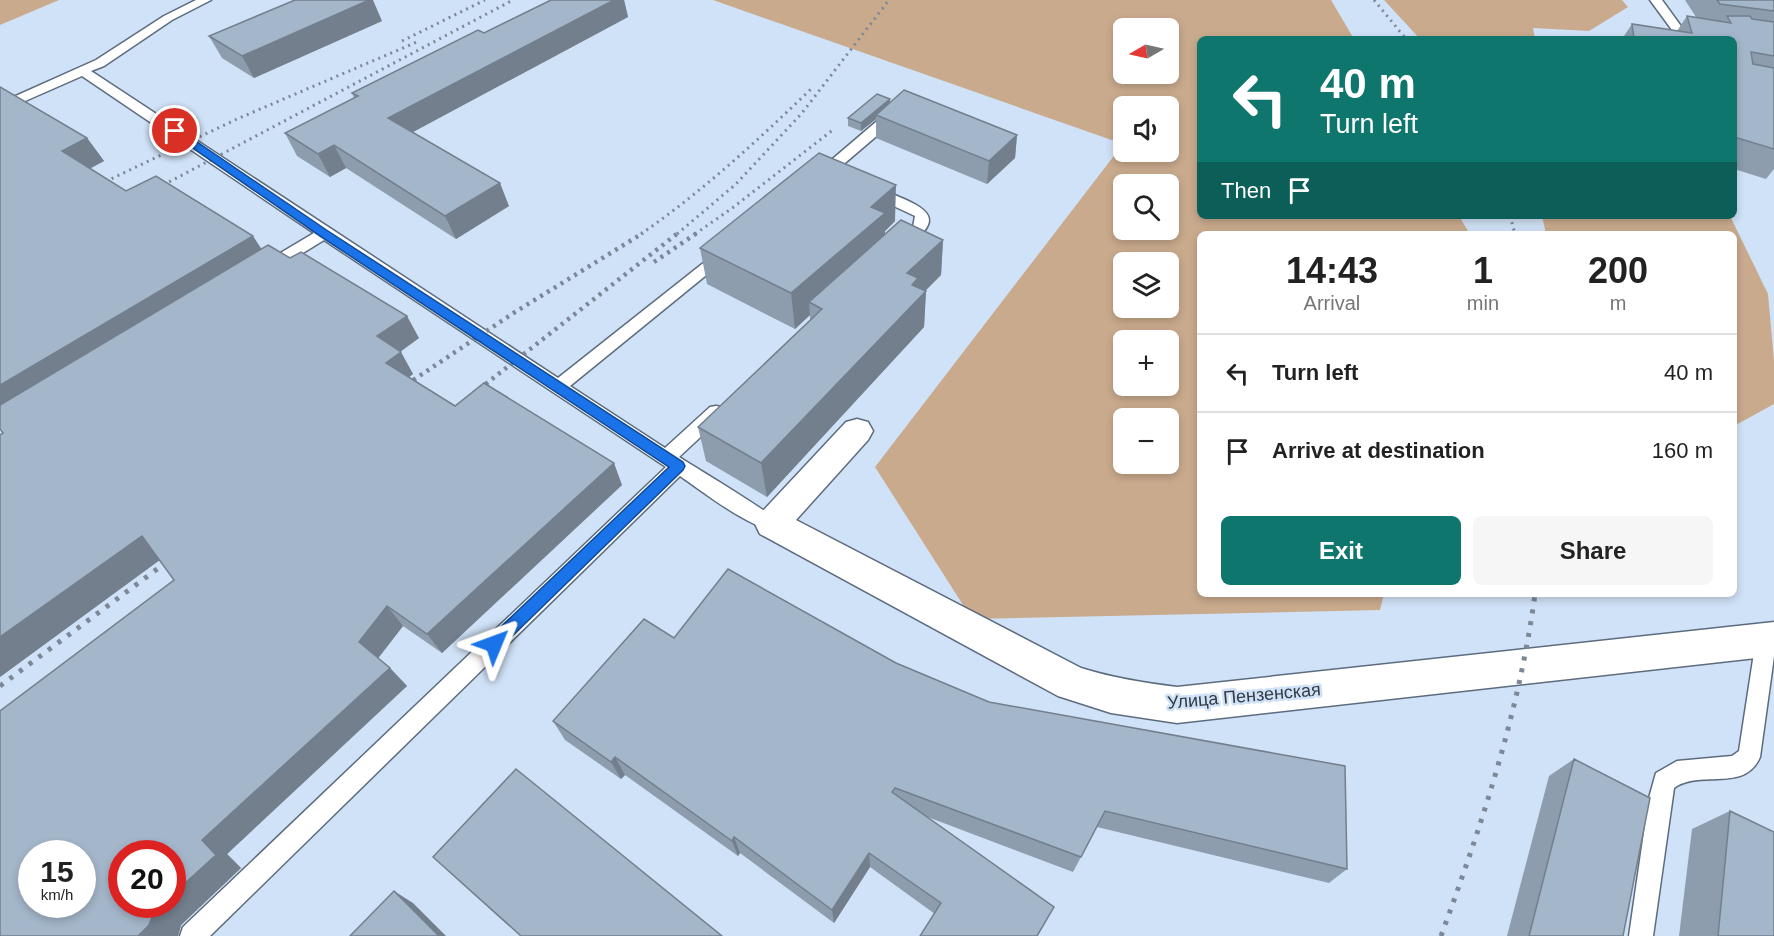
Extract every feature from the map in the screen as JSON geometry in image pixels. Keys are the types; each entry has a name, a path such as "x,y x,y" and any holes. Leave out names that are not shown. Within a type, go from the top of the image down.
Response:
{"street":[{"path":"772,524 857,431"},
{"name":"Улица Пензенская","path":"772,524 1072,683 1107,695 1142,702 1177,705 1212,702 1770,640"}],"lane":[{"path":"1656,0 1679,32 1710,36"},
{"path":"0,108 84,72 198,1"},
{"path":"84,72 672,462 749,512 772,524"},
{"path":"809,186 896,112"},
{"path":"827,171 920,211 924,221 920,227 888,256"},
{"path":"253,277 324,233"},
{"path":"559,386 735,245"},
{"path":"192,936 672,462 728,401"},
{"path":"1641,936 1660,798 1665,781 1677,772 1736,767 1749,757 1770,640"}],"shaded area":[{"path":"0,0 59,0 0,25"},
{"path":"713,0 1331,0 1352,36 1197,36 1197,219 1461,219 1468,231 1197,231 1197,597 1383,597 1380,610 972,619 875,467 1113,157 1113,162 1179,162 1179,96 1113,96 1113,140"},
{"path":"1384,0 1622,0 1628,7 1589,31 1533,28 1534,36 1417,36"},
{"path":"1543,219 1731,219 1768,294 1774,361 1774,404 1737,424 1737,231 1545,231"}],"building":[{"path":"295,0 369,0 242,56 209,36"},
{"path":"551,0 614,0 388,118 500,183 445,216 334,145 318,154 285,133 358,96 352,93 478,30 484,33"},
{"path":"1717,0 1774,0 1774,11 1720,4"},
{"path":"1687,16 1731,23 1727,16 1750,16 1752,19 1774,22 1774,56 1751,52 1753,64 1774,68 1774,149 1737,138 1737,36 1634,36 1632,24 1692,33"},
{"path":"0,87 87,138 62,151 126,191 156,176 253,236 0,385"},
{"path":"904,90 1017,135 989,161 876,115"},
{"path":"877,94 890,99 861,123 848,118"},
{"path":"819,153 896,185 871,207 885,213 791,293 700,248"},
{"path":"901,220 943,240 907,273 918,278 912,285 926,291 761,463 698,427 822,309 809,302"},
{"path":"268,245 290,258 301,252 407,316 377,336 401,352 386,363 455,406 484,383 614,463 427,634 387,606 359,642 390,668 202,840 216,855 186,882 186,840 108,840 108,918 152,918 149,925 138,936 0,936 0,711 174,580 142,536 0,637 0,435 3,433 0,429 0,405"},
{"path":"728,569 896,663 989,702 1345,766 1347,869 1105,811 1081,857 895,788 892,792 1054,907 1037,936 920,936 941,903 869,853 832,910 734,837 732,841 615,757 611,762 553,721 644,619 674,638"},
{"path":"1574,759 1650,798 1623,936 1529,936"},
{"path":"516,769 722,936 521,936 433,857"},
{"path":"1730,811 1774,832 1774,936 1718,936"},
{"path":"394,891 439,936 350,936"}],"railway":[{"path":"402,41 485,0"},
{"path":"152,191 513,0"},
{"path":"677,234 736,184 802,113 889,0"},
{"path":"1374,0 1404,36"},
{"path":"94,187 237,119 417,42"},
{"path":"641,234 729,165 811,89"},
{"path":"695,234 834,129"},
{"path":"1511,219 1514,231"},
{"path":"400,389 512,314 643,233"},
{"path":"473,394 678,233"},
{"path":"654,262 697,233"},
{"path":"0,686 176,555"},
{"path":"1441,936 1485,810 1509,725 1535,597"}],"route":[{"path":"175,131 324,233 678,466 494,644"}]}
